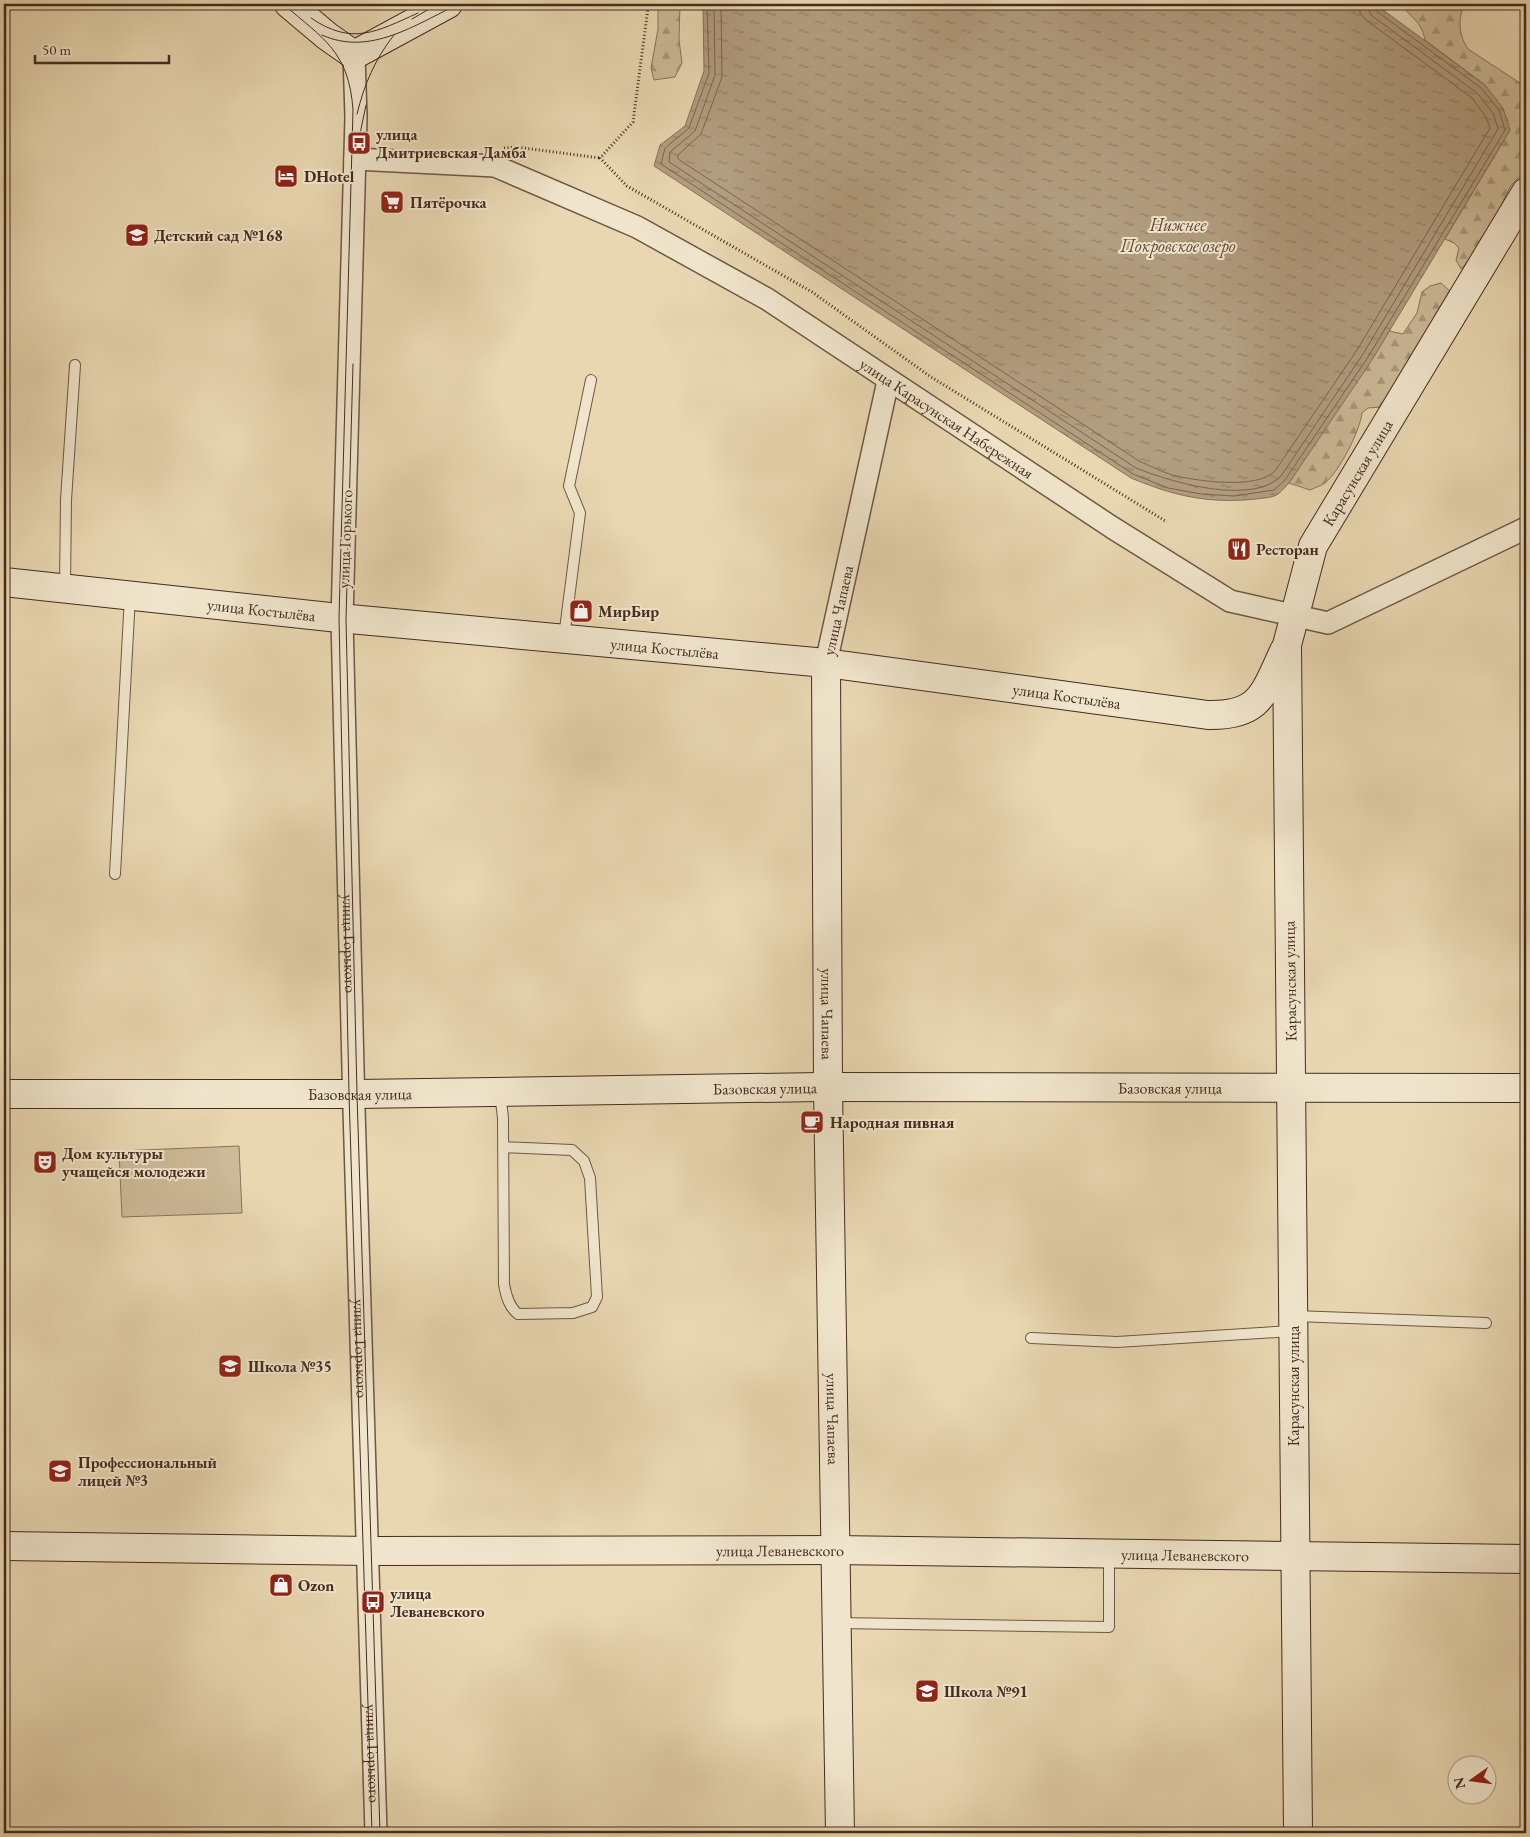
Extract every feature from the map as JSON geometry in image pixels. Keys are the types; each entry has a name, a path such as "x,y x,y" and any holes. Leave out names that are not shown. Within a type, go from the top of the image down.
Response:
{"street":[{"path":"289,4 354,55 448,4"},
{"name":"улица Горького","path":"354,55 355,159 342,619 376,1833"},
{"name":"улица Карасунская Набережная","path":"355,159 495,166 637,227 767,298 888,381 1113,528 1230,601 1328,623 1526,528"},
{"name":"Карасунская улица","path":"1298,1833 1287,645 1293,616 1313,546 1526,192"},
{"name":"улица Чапаева","path":"840,1833 835,1623 828,1087 826,663 888,381"},
{"name":"улица Костылёва","path":"4,582 342,619 826,663 1208,715 1230,716 1246,711 1257,702 1267,688 1287,645"},
{"name":"Базовская улица","path":"4,1094 354,1094 828,1087 1526,1088"},
{"name":"улица Леваневского","path":"4,1546 367,1551 834,1550 1294,1558 1526,1559"}],"lane":[{"path":"65,588 66,500 75,365"},
{"path":"563,640 580,513 569,486 591,380"},
{"path":"115,874 130,595"},
{"path":"499,1092 503,1118 503,1147 504,1284 512,1309 518,1314 564,1313 592,1307 597,1297 590,1178 584,1161 572,1150 503,1147"},
{"path":"1031,1338 1117,1342 1293,1323 1486,1323"},
{"path":"835,1623 1109,1626 1109,1554"}],"path":[{"path":"646,4 648,8 633,122 600,158 627,186 812,292 931,377 1167,522"}],"green space":[{"path":"658,4 680,4 679,40 682,63 675,77 654,80 651,68 658,29"},
{"path":"1402,4 1465,4 1462,9 1460,27 1468,49 1526,87 1526,170 1510,187 1483,240 1461,269 1456,260 1459,248 1454,243 1445,239 1510,130 1485,85 1425,40 1419,24"},
{"path":"1441,283 1451,292 1410,365 1399,376 1382,407 1368,408 1362,413 1353,440 1331,478 1310,490 1289,483 1389,331 1403,334 1417,313 1422,292 1430,286"},
{"path":"239,1146 242,1213 122,1217 119,1151"}],"water":[{"name":"Нижнее Покровское озеро","path":"703,4 1375,4 1485,85 1503,108 1510,130 1372,360 1289,483 1278,494 1267,498 1223,500 1192,497 1162,490 1131,478 654,166 660,145 685,126 704,71"}],"tram line":[{"path":"283,4 311,27 332,48 340,60 351,90 353,110 339,618 349,1094 372,1833"},
{"path":"322,35 340,41 358,42 375,40 409,28 459,4"},
{"path":"412,19 436,5"},
{"path":"311,18 326,27 352,34 364,33 389,26 418,13"},
{"path":"357,114 371,73 381,53 394,35"},
{"path":"360,134 366,105"},
{"path":"353,364 346,619 357,1094 380,1833"}],"place":[{"name":"улица Дмитриевская Дамба","path":"359,143"},
{"name":"DHotel","path":"286,176"},
{"name":"Пятёрочка","path":"392,202"},
{"name":"Детский сад №168","path":"137,235"},
{"name":"Ресторан","path":"1239,549"},
{"name":"МирБир","path":"581,611"},
{"name":"Народная пивная","path":"812,1122"},
{"name":"Дом культуры учащейся молодежи","path":"45,1162"},
{"name":"Школа №35","path":"230,1366"},
{"name":"Профессиональный лицей №3","path":"60,1471"},
{"name":"Ozon","path":"281,1585"},
{"name":"улица Леваневского","path":"373,1602"},
{"name":"Школа №91","path":"927,1691"}]}
